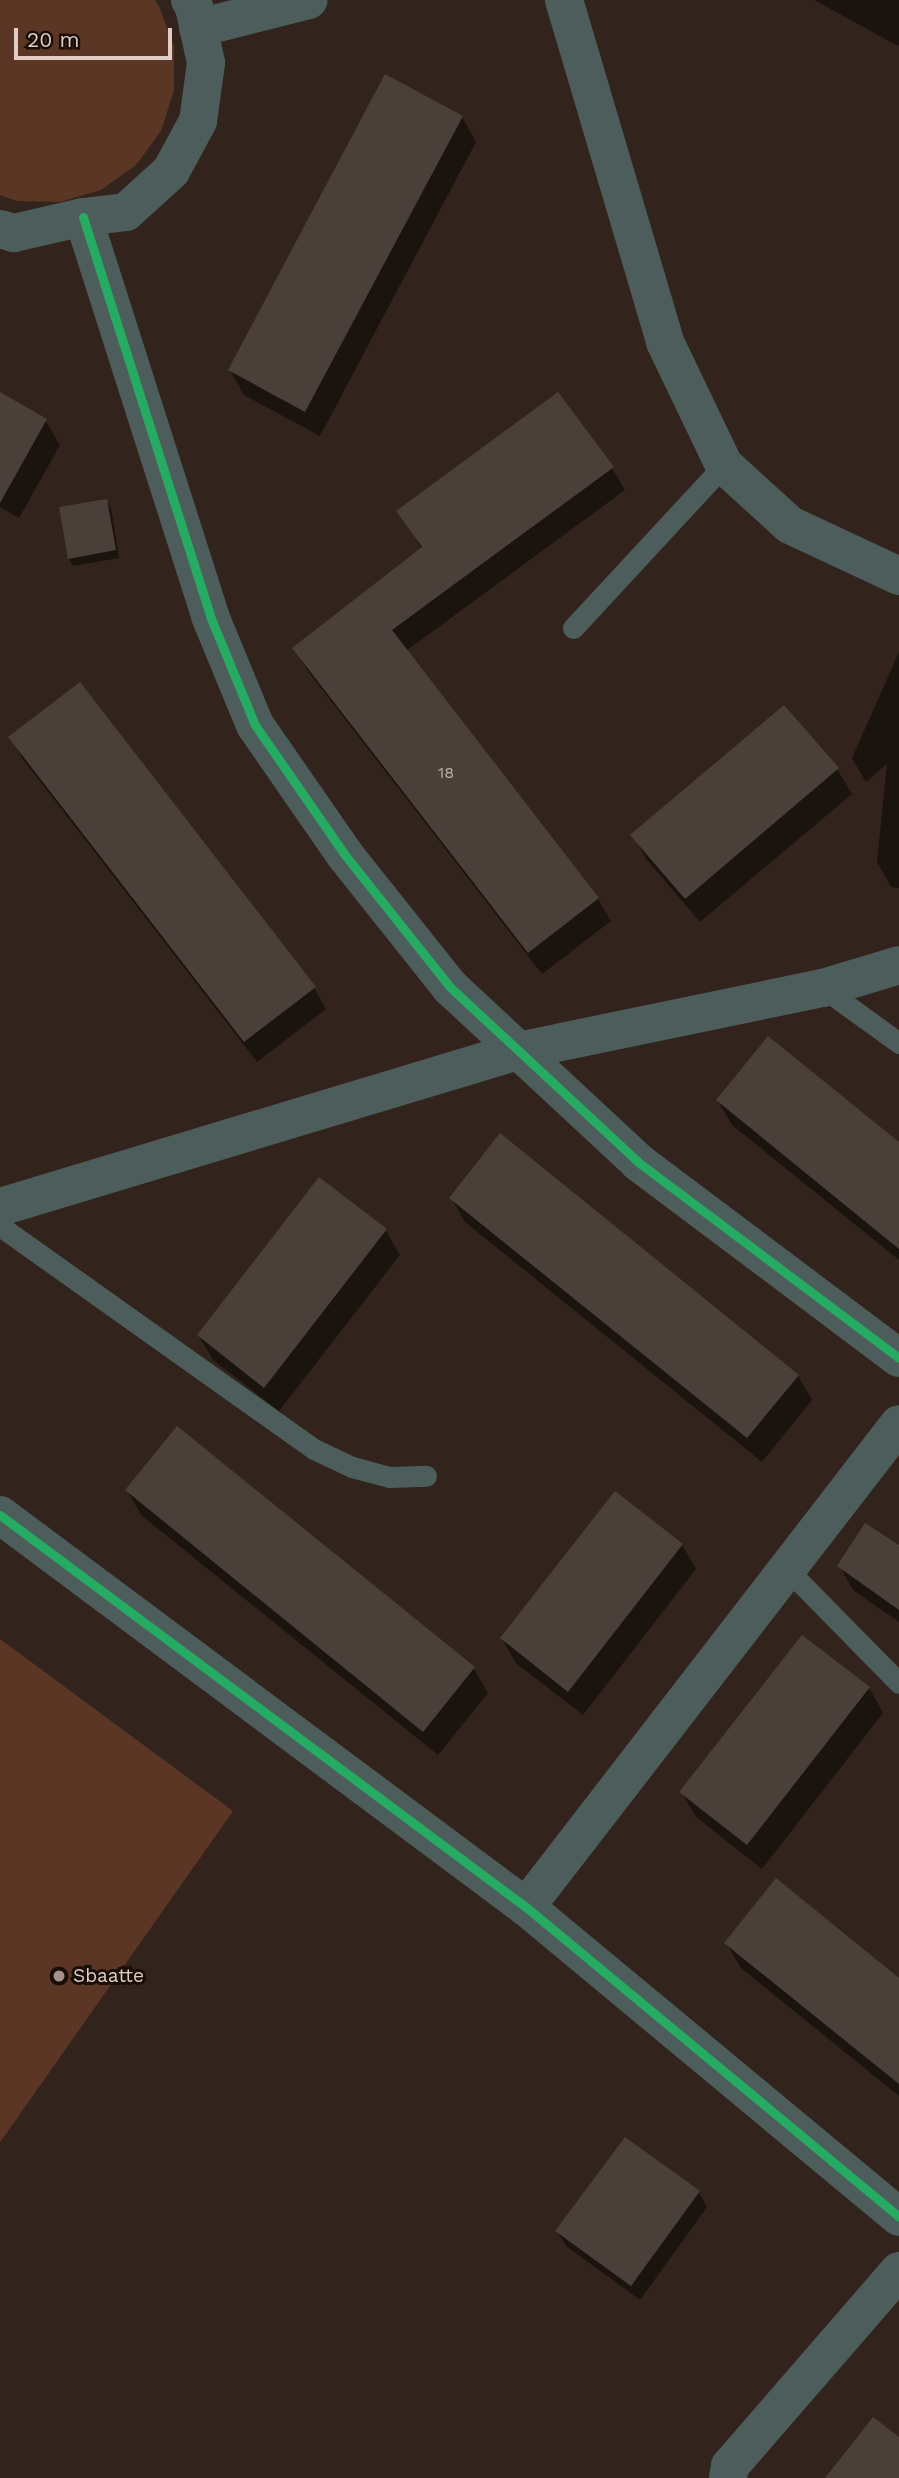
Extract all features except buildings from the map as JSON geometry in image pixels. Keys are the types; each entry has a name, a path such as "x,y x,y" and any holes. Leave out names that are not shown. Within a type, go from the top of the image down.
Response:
{"street":[{"path":"0,229 14,233 83,217 126,212 171,172 198,121 206,63 194,14 309,0"},
{"path":"564,0 666,342 724,464 790,525 899,576"},
{"path":"83,217 210,617 255,724 345,855 450,987 638,1162 899,1358"},
{"path":"0,1207 518,1051 823,988 899,965"},
{"path":"526,1907 899,1424"},
{"path":"0,1515 526,1907 899,2217"},
{"path":"728,2478 730,2466 899,2271"}],"lane":[{"path":"573,628 724,464"},
{"path":"823,988 899,1043"},
{"path":"0,1226 314,1449 365,1471 390,1476 426,1476"},
{"path":"786,1569 899,1683"}],"shaded area":[{"path":"0,0 155,0 159,6 174,47 174,90 161,131 136,165 101,190 60,202 17,201 0,195"},
{"name":"Sbaatte","path":"0,1639 233,1811 1,2141 0,2141"}],"cycle path":[{"path":"83,217 210,616 255,725 345,855 450,987 638,1162 899,1358"},
{"path":"0,1515 526,1907 899,2217"}],"place":[{"name":"Sbaatte","path":"59,1976"}]}
